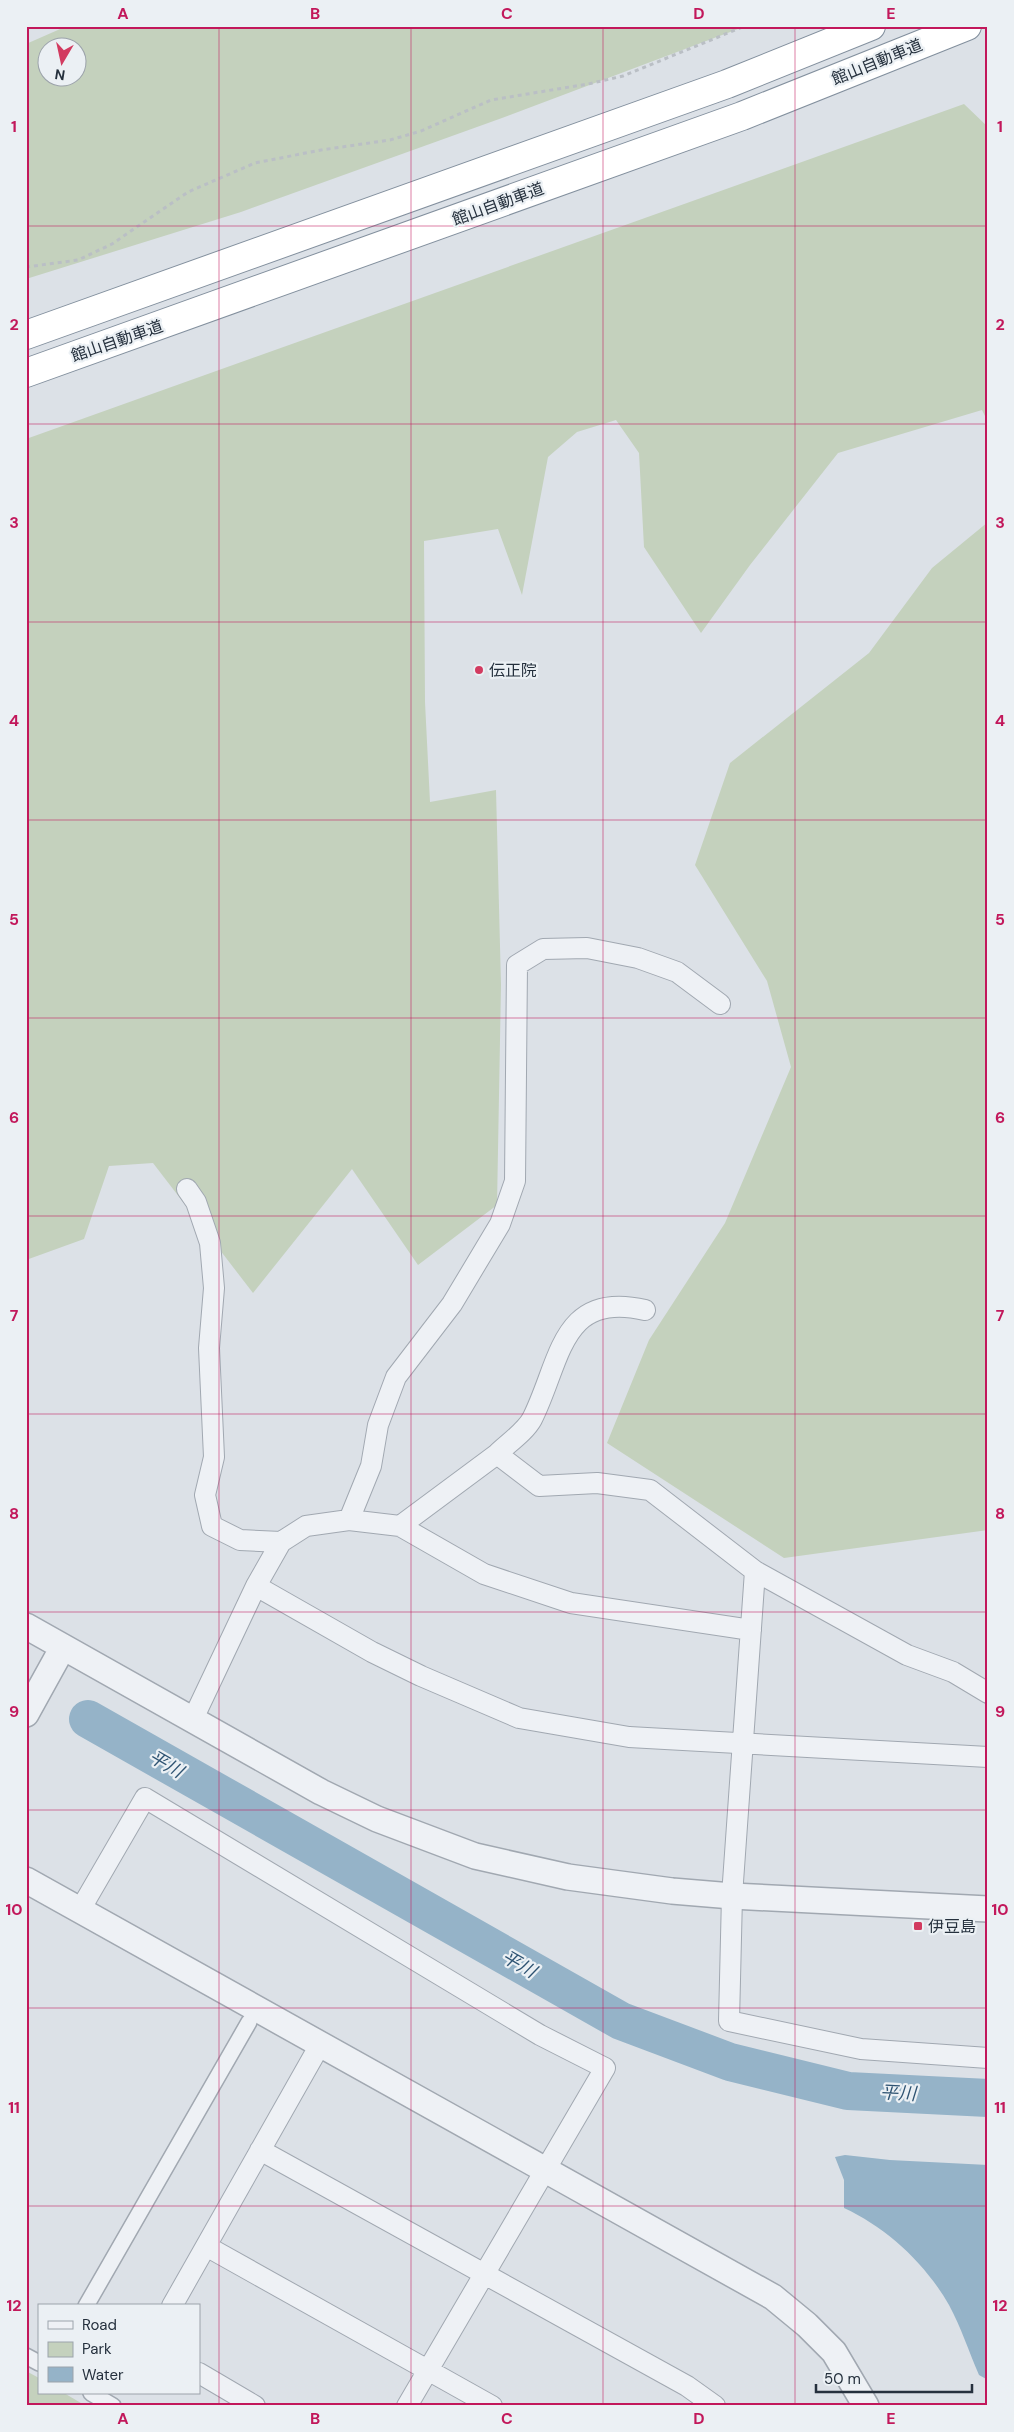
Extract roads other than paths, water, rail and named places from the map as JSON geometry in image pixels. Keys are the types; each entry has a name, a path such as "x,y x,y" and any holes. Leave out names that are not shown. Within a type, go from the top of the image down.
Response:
{"highway":[{"path":"26,335 727,84 871,26"},
{"name":"館山自動車道","path":"26,373 742,116 967,26"}],"street":[{"path":"349,1520 370,1466 378,1425 396,1378 452,1304 500,1224 515,1182 517,965 543,949 587,948 638,958 677,972 720,1004"},
{"path":"187,1189 196,1202 210,1243 214,1288 209,1348 214,1457 205,1495 212,1526 240,1540 281,1542"},
{"path":"400,1526 497,1454 531,1421 560,1352 575,1322 601,1307 628,1306 645,1310"},
{"path":"497,1454 539,1486 597,1483 650,1490 755,1571 907,1655 953,1672 988,1693"},
{"path":"193,1719 256,1586 281,1542 306,1526 349,1520 400,1526 484,1574 571,1603 751,1630"},
{"path":"755,1571 732,1896 728,2021 861,2048 988,2058"},
{"path":"256,1586 372,1652 429,1680 520,1718 629,1738 988,1757"},
{"path":"26,1626 349,1807 410,1833 475,1856 568,1877 732,1896 988,1910"},
{"path":"26,1714 63,1647"},
{"path":"80,1910 145,1798 540,2035 605,2068 407,2406"},
{"path":"26,1880 773,2297 807,2325 834,2352 866,2406"},
{"path":"87,2304 249,2022"},
{"path":"173,2304 321,2043"},
{"path":"260,2150 687,2386 715,2406"},
{"path":"206,2246 492,2406"},
{"path":"26,2356 38,2362"},
{"path":"200,2374 255,2406"},
{"path":"93,2394 113,2406"}],"water":[{"path":"845,2155 890,2160 988,2165 988,2380 979,2375 949,2305 929,2275 890,2236 844,2208 844,2180 835,2157"}],"waterway":[{"name":"平川","path":"88,1719 621,2021 730,2062 848,2091 988,2098"}],"place":[{"name":"伝正院","path":"479,670"},
{"name":"伊豆島","path":"918,1926"}]}
